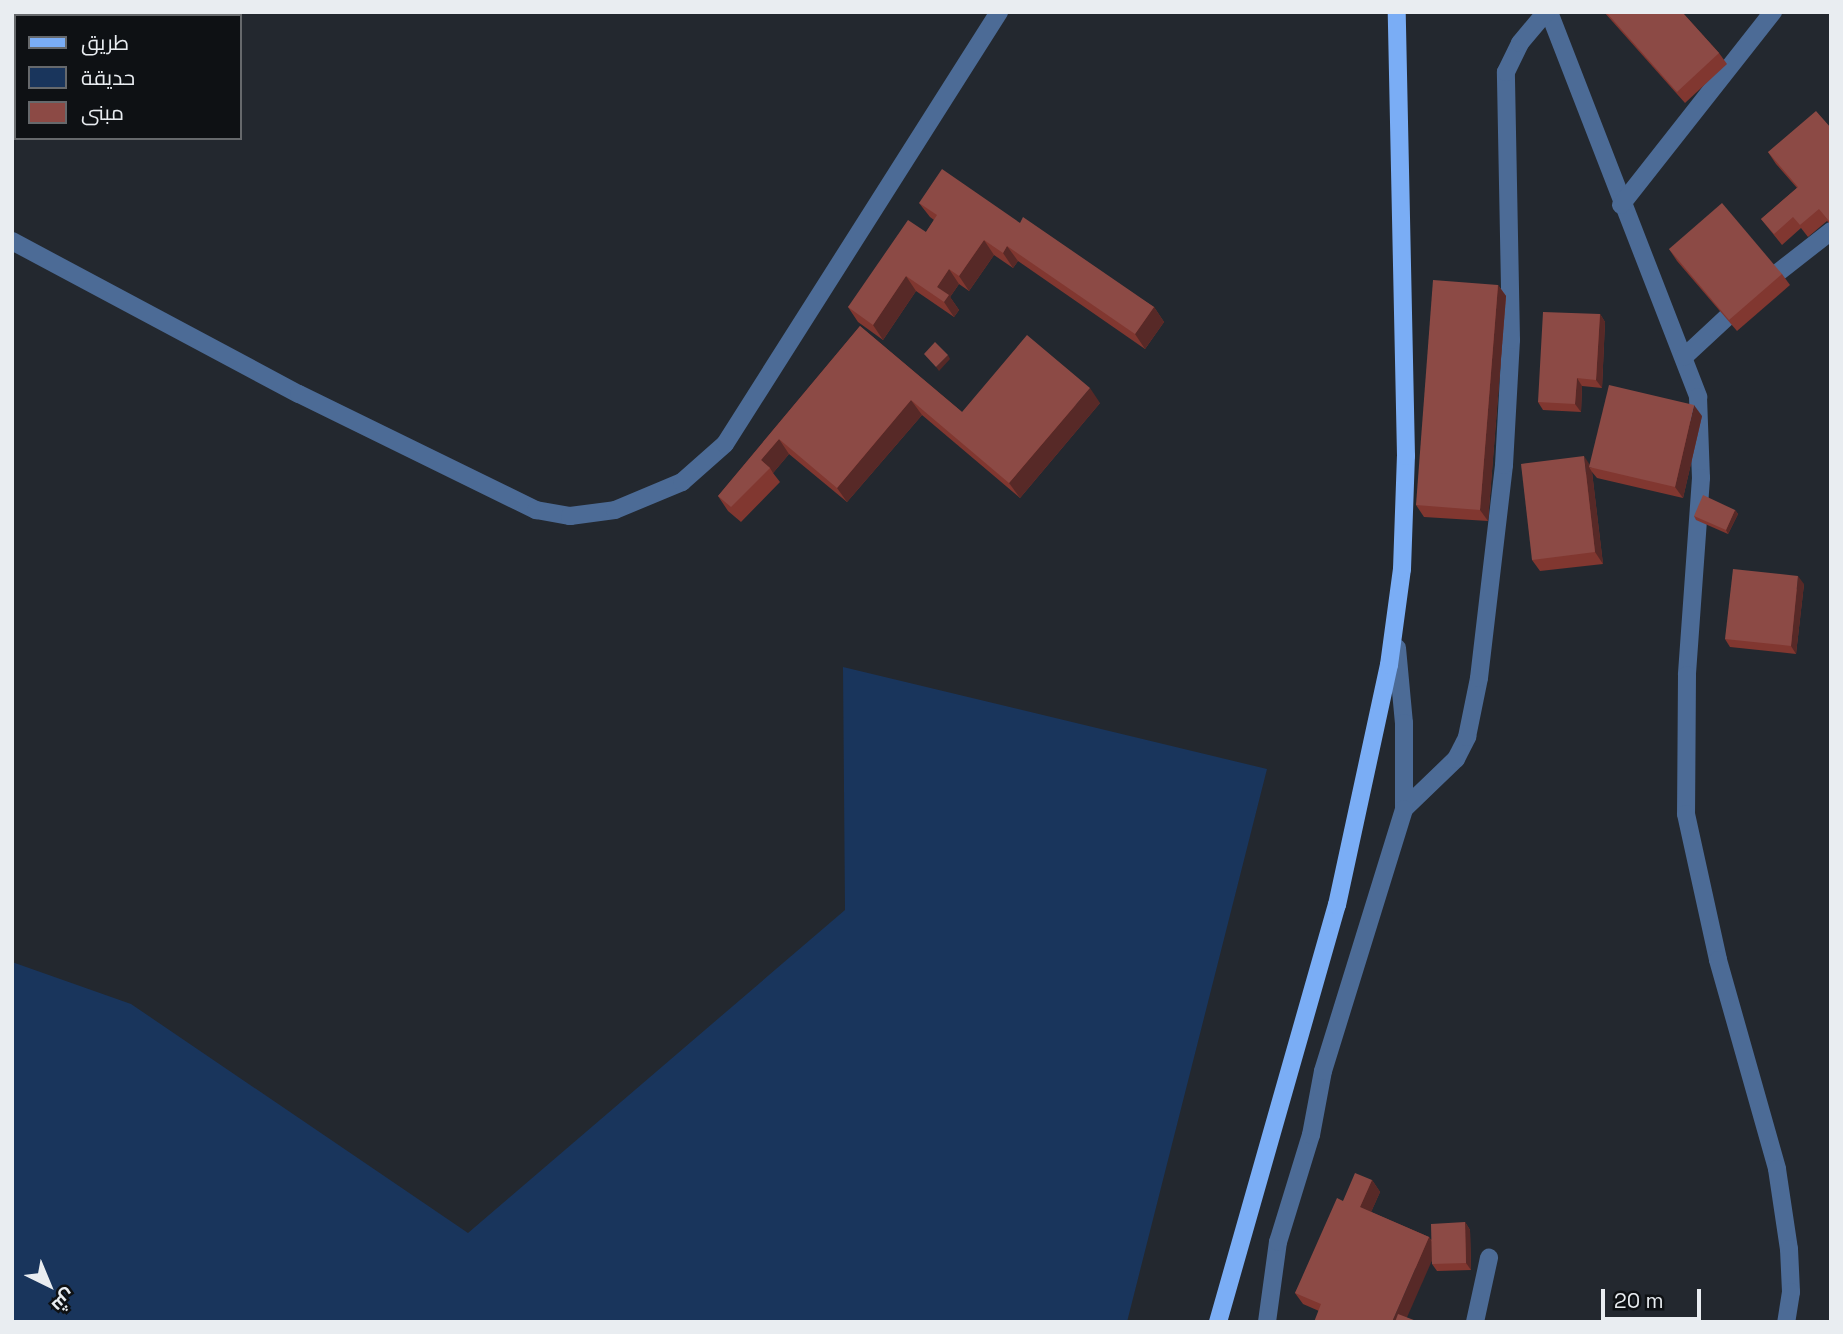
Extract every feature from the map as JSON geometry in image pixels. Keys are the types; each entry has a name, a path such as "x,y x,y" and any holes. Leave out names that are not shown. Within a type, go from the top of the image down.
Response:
{"main road":[{"path":"1219,1322 1337,905 1367,776 1397,607 1406,456 1397,12"}],"street":[{"path":"12,241 299,394 536,510 570,516 615,510 682,482 725,444 999,12"},
{"path":"1404,809 1455,759 1467,737 1479,678 1504,465 1511,340 1506,72 1520,43 1548,12 1698,397 1702,430 1687,675 1686,814 1718,960 1777,1169 1789,1249 1791,1292 1786,1322"},
{"path":"1621,205 1773,12"},
{"path":"1684,357 1783,265 1831,231"},
{"path":"1267,1322 1278,1242 1311,1135 1323,1071 1404,809 1397,607"},
{"path":"1475,1322 1489,1258"}],"green space":[{"path":"843,667 1267,769 1127,1322 12,1322 12,962 131,1004 468,1233 845,910"}],"building":[{"path":"1606,12 1682,12 1719,53 1677,92"},
{"path":"1816,111 1831,128 1831,219 1829,221 1819,209 1800,225 1793,217 1774,234 1761,219 1798,187 1768,152"},
{"path":"942,169 1020,223 1023,217 1154,307 1135,334 1007,246 1003,253 984,240 959,276 949,269 937,287 949,295 944,302 906,276 873,325 848,307 908,220 926,232 937,215 919,203"},
{"path":"1722,203 1782,274 1729,320 1669,249"},
{"path":"1433,280 1498,285 1480,510 1416,505"},
{"path":"1543,312 1600,314 1596,380 1577,378 1575,404 1538,402"},
{"path":"860,326 962,412 1027,335 1090,388 1009,483 911,400 837,488 779,439 761,460 770,468 731,507 718,496"},
{"path":"935,342 948,355 936,367 924,354"},
{"path":"1609,385 1694,405 1675,487 1589,467"},
{"path":"1584,456 1595,552 1532,560 1521,464"},
{"path":"1703,495 1735,510 1726,530 1694,516"},
{"path":"1733,569 1798,576 1791,646 1725,639"},
{"path":"1355,1173 1372,1180 1360,1207 1429,1237 1392,1322 1314,1322 1321,1304 1295,1293 1337,1198 1343,1201"},
{"path":"1465,1222 1466,1263 1432,1264 1431,1224"},
{"path":"1398,1314 1419,1322 1395,1322"}]}
